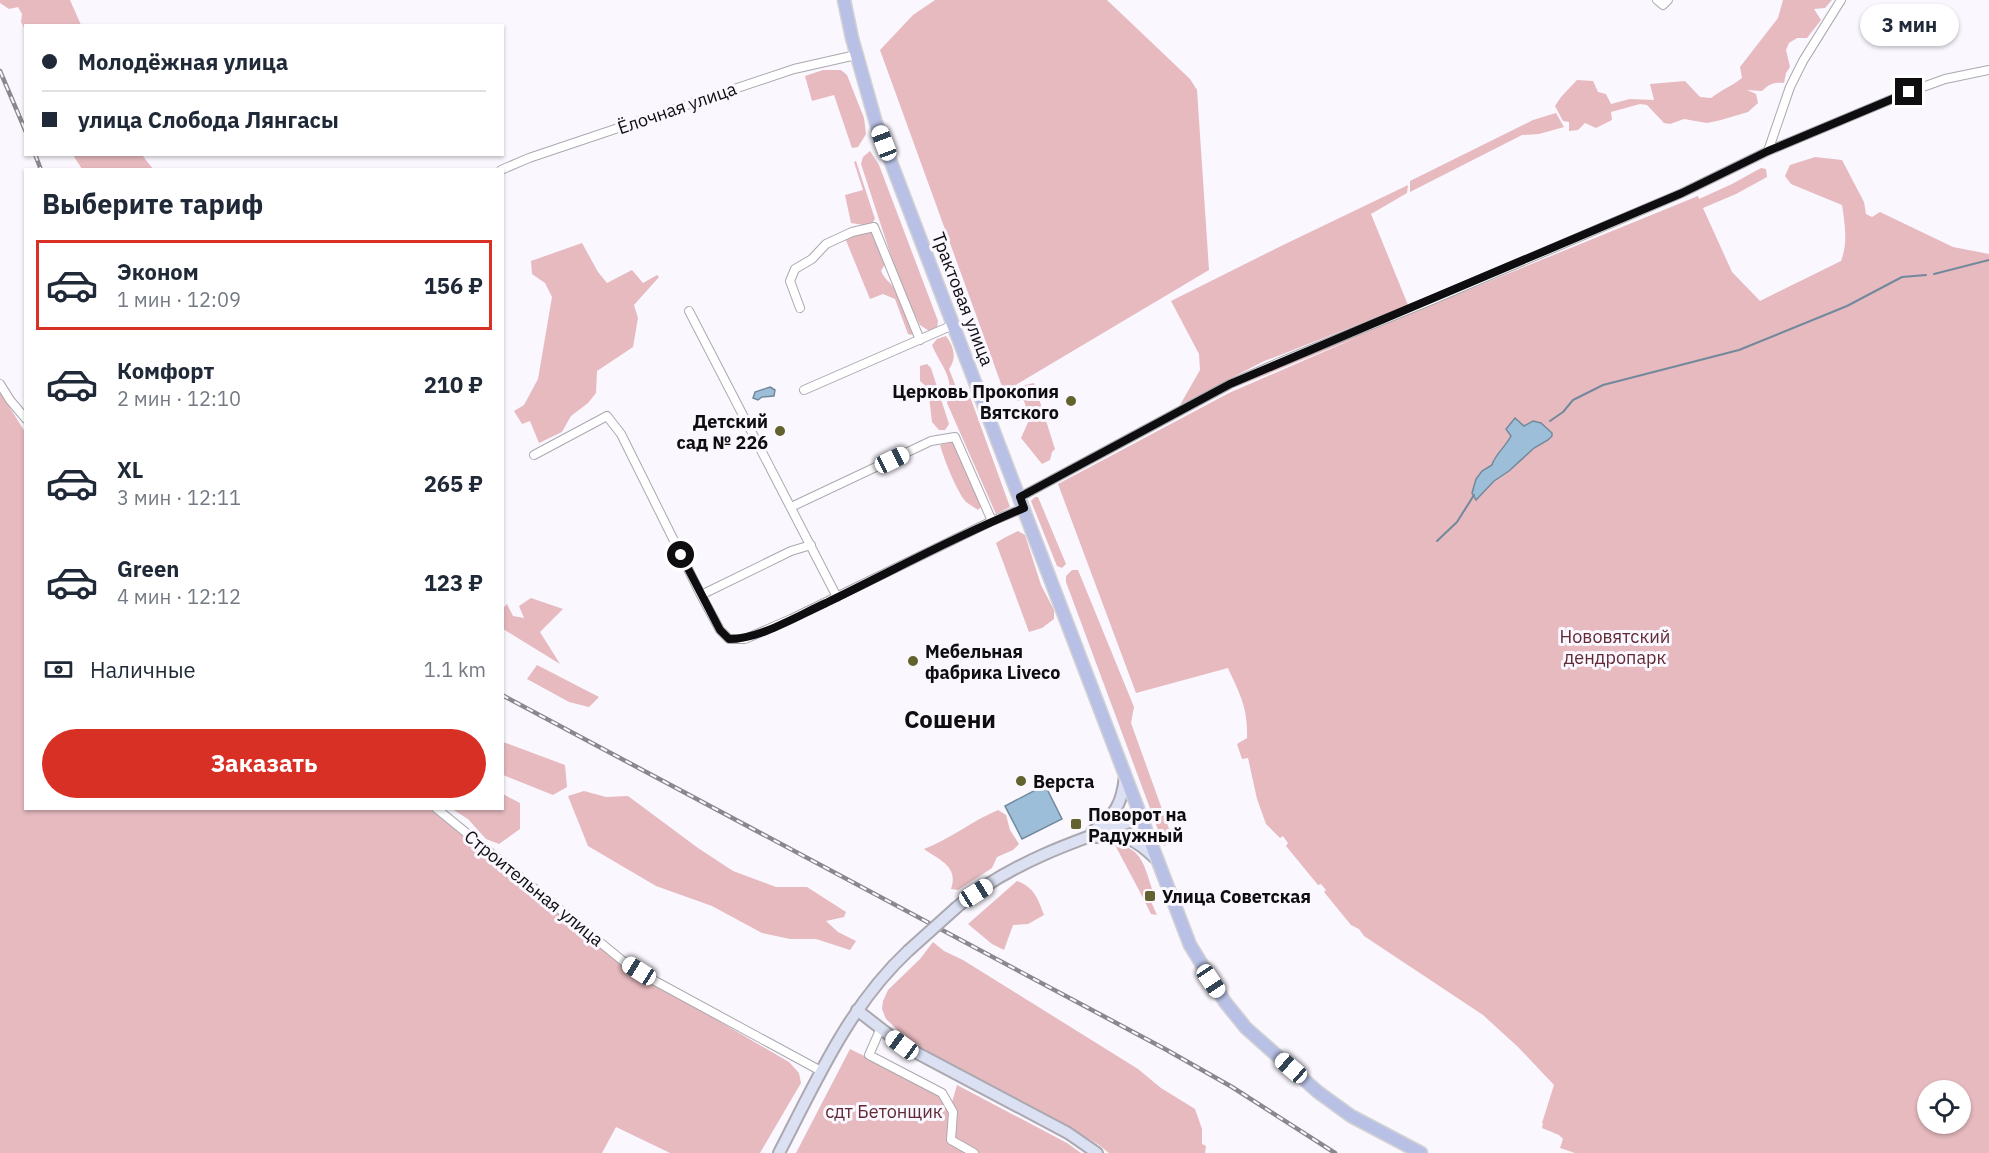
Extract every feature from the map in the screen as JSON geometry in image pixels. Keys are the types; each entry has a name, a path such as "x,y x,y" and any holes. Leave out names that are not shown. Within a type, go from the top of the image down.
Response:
{"main road":[{"name":"Трактовая улица","path":"844,0 856,55 876,123 1141,818"},
{"path":"1082,839 1117,810 1124,791 1125,775"},
{"path":"779,1153 837,1040 857,1010 889,970 908,951 957,907 1019,867 1082,839 1141,818 1190,945 1225,1002 1246,1028 1318,1092 1351,1116 1421,1153"},
{"path":"1082,839 1101,836 1125,837 1137,842 1155,858"},
{"path":"857,1010 880,1030 920,1055 1068,1133 1097,1153"}],"street":[{"path":"1657,0 1663,5 1668,0"},
{"path":"1768,151 1791,87 1808,52 1841,0"},
{"name":"Ёлочная улица","path":"504,169 523,160 795,69 856,55"},
{"path":"534,454 607,416 621,434 720,630 729,639 745,639 992,521 1230,384 1682,193 1768,151 1909,92 1945,79 1989,70"},
{"path":"800,308 790,281 795,268 812,259 825,244 852,232 874,227 920,340"},
{"path":"689,311 837,597"},
{"path":"804,390 953,325"},
{"path":"0,384 24,417"},
{"path":"791,507 930,441 955,437 992,521"},
{"path":"701,595 791,551 811,545"},
{"name":"Строительная улица","path":"438,810 623,961 655,981 821,1071"},
{"path":"880,1030 869,1055 942,1093 953,1112 951,1140 974,1153"}],"green space":[{"path":"0,0 70,0 81,24 24,24 24,28 21,22 22,14 18,7 9,9 0,3"},
{"path":"935,0 1107,0 1190,79 1197,90 1209,270 1004,392 880,50 913,15"},
{"path":"1783,0 1832,0 1825,8 1814,9 1821,20 1807,38 1797,38 1789,43 1786,50 1790,67 1784,83 1772,84 1762,91 1747,90 1756,94 1758,103 1748,112 1707,123 1684,119 1670,124 1664,123 1647,105 1640,104 1611,112 1612,120 1596,128 1585,123 1578,130 1569,131 1569,122 1563,121 1555,106 1577,80 1593,81 1598,92 1606,94 1611,104 1630,99 1654,100 1650,84 1685,81 1700,97 1711,98 1742,78 1740,67 1778,18"},
{"path":"823,70 841,70 847,75 864,118 866,134 858,147 852,148 834,95 812,101 805,76"},
{"path":"1556,113 1564,127 1539,134 1522,135 1410,192 1410,181 1533,120"},
{"path":"870,151 879,165 938,321 937,328 929,331 920,325 893,262 861,164 863,157"},
{"path":"74,156 143,156 152,168 81,168"},
{"name":"Нововятский дендропарк","path":"1815,157 1842,160 1864,202 1866,214 1872,217 1880,212 1953,247 1989,254 1989,1153 1575,1153 1560,1148 1563,1139 1542,1128 1554,1085 1483,1015 1351,925 1324,892 1326,890 1321,884 1318,885 1286,846 1288,843 1283,836 1280,838 1266,824 1257,799 1248,758 1242,759 1237,744 1247,738 1246,718 1228,668 1136,693 1058,484 1229,393 1360,336 1236,387 1279,367 1698,196 1699,199 1761,168 1766,169 1767,177 1703,208 1732,272 1760,301 1841,261 1845,247 1842,205 1791,184 1785,176 1790,165"},
{"path":"856,161 875,219 870,226 851,223 845,195 863,190 854,162"},
{"path":"1408,185 1407,193 1371,214 1408,305 1262,362 1180,405 1200,370 1199,354 1171,301"},
{"path":"868,230 875,236 885,264 881,271 901,301 914,333 911,335 908,334 895,299 883,294 870,299 845,238"},
{"path":"582,243 598,272 607,283 632,270 643,283 657,275 659,277 634,305 638,318 633,347 597,371 596,393 588,403 571,416 562,432 539,443 530,421 522,424 514,411 524,405 538,379 552,297 545,283 532,274 531,261"},
{"path":"946,336 954,352 949,369 956,387 968,391 1010,507 996,514 947,403 949,379 932,345 937,339"},
{"path":"927,364 931,368 949,424 945,430 939,430 932,422 928,388 920,381 920,366"},
{"path":"1034,383 1055,449 1050,460 1042,464 1021,438 1030,418 1024,401 1015,401 1015,391"},
{"path":"0,392 24,430 24,810 431,810 626,967 789,1062 799,1073 801,1083 760,1153 670,1153 616,1127 602,1153 0,1153"},
{"path":"953,442 960,453 964,470 972,478 984,504 978,510 962,497 944,458 940,445"},
{"path":"1038,497 1066,564 1062,568 1057,566 1031,501"},
{"path":"1018,531 1025,535 1041,585 1054,610 1054,619 1042,628 1029,632 996,543"},
{"path":"1072,570 1078,570 1134,707 1131,723 1172,837 1171,842 1164,846 1066,582 1066,576"},
{"path":"531,598 563,609 540,632 560,664 504,630 504,607 507,604 513,616 524,618 519,606"},
{"path":"537,665 599,697 589,707 569,702 527,679"},
{"path":"504,742 565,765 567,787 553,795 504,775"},
{"path":"584,791 606,797 628,796 733,871 776,887 807,887 846,912 844,917 826,921 838,932 856,941 850,950 816,939 790,939 762,933 712,906 656,886 588,846 568,796"},
{"path":"504,795 520,803 520,829 499,844 486,839 468,819 454,810 504,810"},
{"path":"998,810 1006,815 1010,830 1019,844 1013,850 997,857 992,868 958,890 951,889 953,881 950,869 924,849"},
{"path":"1115,845 1132,850 1142,861 1153,892 1148,895 1157,915 1151,914"},
{"path":"1017,881 1032,891 1044,915 1028,924 1013,925 1004,950 992,944 968,924"},
{"path":"933,942 944,951 963,960 1138,1069 1161,1088 1195,1109 1202,1129 1202,1144 1206,1146 1205,1153 1109,1153 1050,1116 927,1051 904,1036 886,1019 882,1009 883,1001 888,990 920,959"},
{"name":"сдт Бетонщик","path":"850,1049 934,1090 950,1109 957,1085 1067,1143 1081,1153 796,1153"}],"water":[{"path":"770,387 775,390 774,396 762,397 758,400 753,398 755,392"},
{"path":"1515,418 1524,426 1533,421 1541,423 1552,433 1552,436 1494,481 1476,500 1472,493 1476,479 1482,471 1492,465 1509,440 1511,436 1506,429"},
{"path":"1045,785 1062,819 1022,839 1005,806"}],"waterway":[{"path":"1934,274 1989,260"},
{"path":"1550,421 1563,412 1573,400 1603,385 1739,350 1847,306 1902,277 1926,275"},
{"path":"1437,541 1457,522 1474,495"}],"railway":[{"path":"0,71 24,127"},
{"path":"36,156 40,168"},
{"path":"504,696 1165,1049 1232,1087 1335,1153"}],"place":[{"name":"Церковь Прокопия Вятского","path":"1071,401"},
{"name":"Детский сад № 226","path":"780,431"},
{"name":"Мебельная фабрика Liveco","path":"913,661"},
{"name":"Верста","path":"1021,781"},
{"name":"Поворот на Радужный","path":"1076,824"},
{"name":"Улица Советская","path":"1150,896"}],"district":[{"name":"Сошени","path":"950,719"}],"route":[{"path":"681,555 720,630 729,639 745,639 800,615 981,526 1024,508 1020,497 1230,384 1682,193 1768,151 1909,92"}]}
